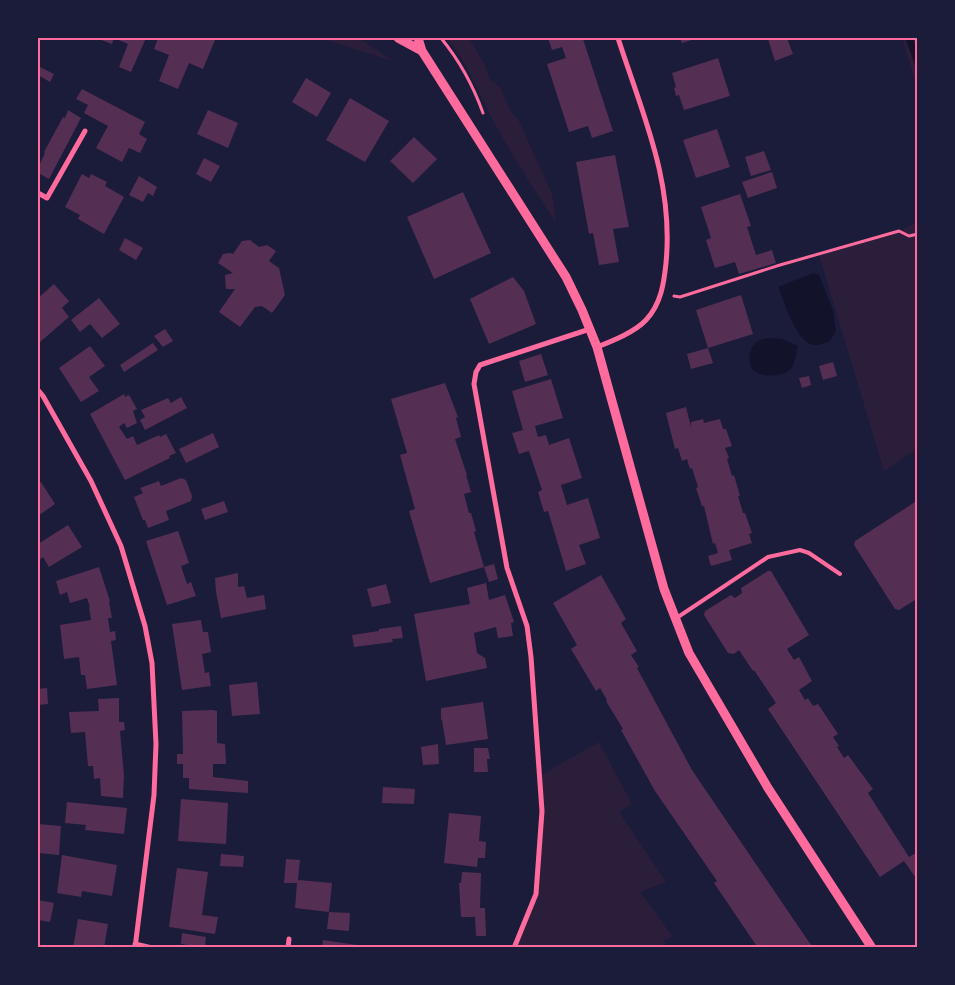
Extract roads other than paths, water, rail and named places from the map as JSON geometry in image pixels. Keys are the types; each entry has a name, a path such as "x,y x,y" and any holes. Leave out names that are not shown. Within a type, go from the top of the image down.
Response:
{"street":[{"path":"398,38 422,51"},
{"path":"418,38 422,51 566,277 590,329 597,346 664,589 688,653 768,788 872,948"},
{"path":"597,346 618,339 646,320 662,294 668,247 664,185 658,158 618,38"},
{"path":"38,193 47,198 85,132"},
{"path":"514,948 536,894 542,811 527,626 507,568 474,384 476,372 480,365 590,329"},
{"path":"38,390 90,481 122,546 145,626 152,663 156,744 154,795 135,946 152,948"},
{"path":"288,948 289,939"}],"lane":[{"path":"676,619 768,556 800,550 809,553 840,574"}],"waterway":[{"path":"909,38 918,63"}]}
